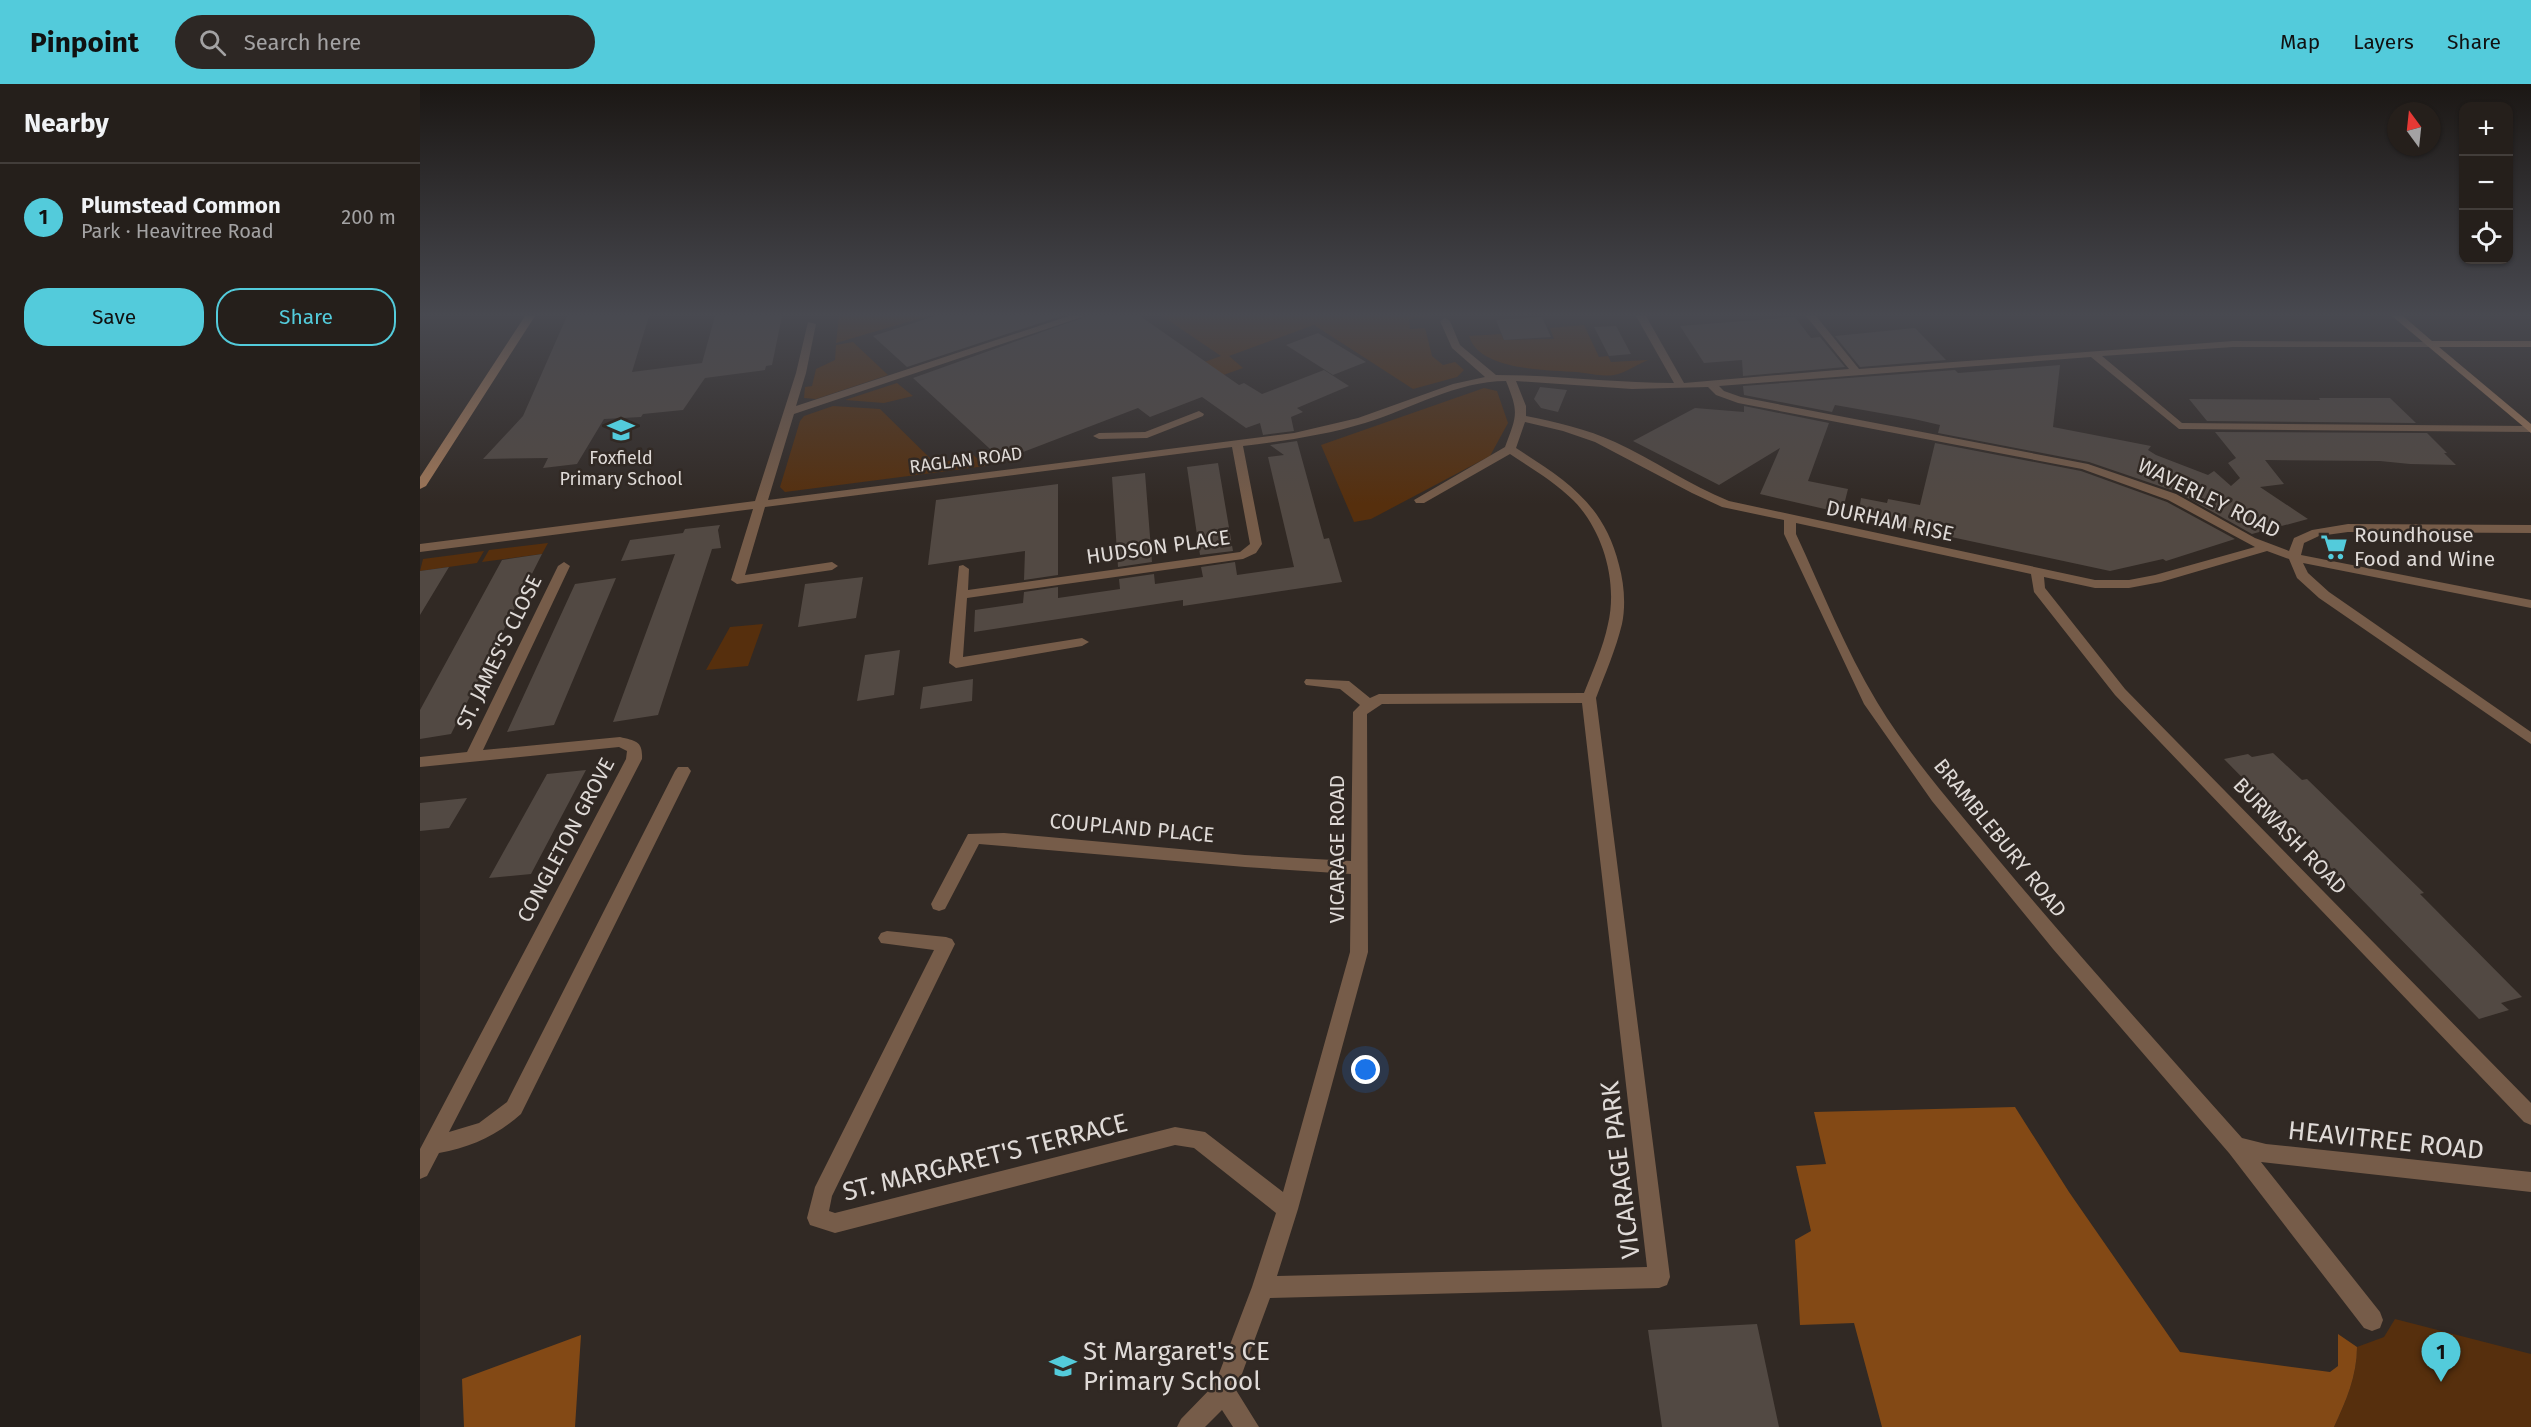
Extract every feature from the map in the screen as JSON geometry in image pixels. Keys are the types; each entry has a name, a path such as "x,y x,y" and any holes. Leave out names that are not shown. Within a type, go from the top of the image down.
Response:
{"street":[{"path":"420,486 489,379"},
{"path":"799,379 737,580 832,566"},
{"path":"789,412 890,379"},
{"name":"RAGLAN ROAD","path":"420,548 1294,436 1361,421 1457,386 1490,379"},
{"path":"1510,379 1521,406 1521,418 1510,449"},
{"path":"1532,379 1632,386 1681,386 1775,379"},
{"path":"1677,379 1681,386"},
{"path":"2123,379 2179,426 2530,430"},
{"path":"2470,379 2530,430"},
{"name":"WAVERLEY ROAD","path":"1711,384 1720,393 1738,400 2060,461 2117,476 2172,497 2264,548 2294,558 2302,575 2324,595 2531,739"},
{"path":"1099,436 1147,435 1199,414"},
{"name":"DURHAM RISE","path":"1521,418 1557,425 1611,444 1705,496 1726,504 2037,574 2096,584 2129,584 2264,548"},
{"path":"1147,435 1151,455"},
{"name":"HUDSON PLACE","path":"961,595 1244,555 1256,544 1237,444"},
{"path":"1420,500 1510,449"},
{"path":"1311,682 1344,684 1369,705 1379,699 1589,698 1615,623 1617,583 1611,551 1601,525 1582,501 1555,479 1510,449"},
{"name":"BRAMBLEBURY ROAD","path":"1790,520 1790,534 1844,653 1871,704 1900,747 1938,797 2059,944 2236,1146 2372,1320"},
{"path":"2531,529 2348,528 2316,533 2298,542 2294,558 2531,604"},
{"name":"ST. JAMES'S CLOSE","path":"472,757 564,566"},
{"path":"963,569 956,663 1082,642"},
{"name":"BURWASH ROAD","path":"2037,574 2039,589 2120,692 2531,1116"},
{"name":"VICARAGE PARK","path":"1263,1287 1659,1277 1589,698"},
{"name":"VICARAGE ROAD","path":"1224,1392 1263,1287 1288,1209 1359,952 1360,712 1369,705"},
{"name":"CONGLETON GROVE","path":"420,762 620,742 635,748 634,759 420,1169"},
{"path":"433,1145 461,1140 490,1129 514,1108 683,771"},
{"name":"COUPLAND PLACE","path":"939,904 974,838 1004,838 1245,861 1359,868"},
{"name":"ST. MARGARET'S TERRACE","path":"887,938 946,944 822,1194 818,1218 835,1223 1175,1136 1198,1139 1288,1209"},
{"name":"HEAVITREE ROAD","path":"2236,1146 2266,1154 2531,1182"},
{"path":"1189,1427 1224,1392 1247,1427"}],"shaded area":[{"path":"814,379 877,379 816,399 804,398 805,387 812,386"},
{"path":"1171,379 1213,379 1173,393"},
{"path":"1397,379 1451,379 1413,389"},
{"path":"897,383 913,396 884,403 845,400"},
{"path":"1484,388 1497,391 1508,423 1490,456 1371,519 1354,522 1321,445"},
{"path":"833,406 880,409 937,465 971,453 986,466 785,492 780,487 800,421 804,416"},
{"path":"548,543 542,554 482,562 489,550"},
{"path":"484,551 477,563 420,571 423,559"},
{"path":"763,624 748,666 706,670 730,627"},
{"path":"2015,1107 2069,1192 2180,1352 2330,1372 2338,1366 2338,1334 2357,1347 2353,1378 2334,1427 1882,1427 1854,1323 1800,1325 1795,1240 1811,1231 1796,1166 1826,1164 1814,1112"},
{"path":"2395,1319 2531,1354 2531,1427 2334,1427 2353,1378 2357,1347 2384,1337"},
{"path":"581,1335 575,1427 464,1427 462,1379"}],"building":[{"path":"539,379 705,379 683,410 643,414 641,417 604,419 577,464 543,468 548,458 483,459 523,416"},
{"path":"914,379 1230,379 1239,385 1244,383 1262,394 1302,379 1338,379 1349,386 1297,408 1303,412 1291,417 1294,431 1263,435 1260,423 1246,428 1202,397 1150,417 1138,408 1002,460"},
{"path":"1840,379 2058,379 2053,427 2151,446 2148,450 2156,455 2208,475 2214,471 2231,486 2240,478 2228,463 2236,458 2215,432 2427,433 2456,465 2380,461 2265,460 2284,484 2260,487 2308,519 2252,534 2177,492 2089,462 1938,433 1940,425 1914,419 1835,405 1832,412 1744,395 1743,386"},
{"path":"1540,387 1567,390 1558,412 1541,408 1534,399"},
{"path":"2319,398 2390,398 2416,423 2207,421 2189,399 2320,400"},
{"path":"1744,406 1829,423 1808,481 1848,489 1842,513 1760,494 1780,448 1719,485 1633,441 1695,408 1744,412"},
{"path":"1297,441 1324,539 1329,538 1342,582 1183,606 1183,600 974,632 975,610 1023,603 1024,592 1058,587 1058,598 1120,589 1119,579 1154,574 1155,584 1203,577 1201,567 1235,562 1237,575 1294,567 1268,457 1284,455 1270,445"},
{"path":"1935,443 2081,471 2167,502 2235,539 2166,561 2163,559 2110,571 1858,517 1861,498 1887,503 1888,499 1920,505"},
{"path":"1218,463 1233,551 1200,555 1187,467"},
{"path":"1145,473 1152,562 1118,567 1112,477"},
{"path":"1058,484 1058,575 1024,580 1025,551 928,565 936,500"},
{"path":"720,525 718,530 721,548 712,549 658,715 613,722 675,554 621,561 630,540 683,533 685,529"},
{"path":"542,554 451,734 420,739 420,710 502,560"},
{"path":"449,567 420,615 420,571"},
{"path":"863,577 856,618 798,627 805,584"},
{"path":"616,578 554,725 507,732 575,584"},
{"path":"900,650 894,695 857,701 865,655"},
{"path":"973,679 972,701 920,709 923,687"},
{"path":"2273,753 2302,780 2307,779 2424,893 2420,894 2522,997 2501,1003 2509,1010 2479,1019 2224,759 2248,754 2252,757"},
{"path":"586,770 531,874 489,878 547,774"},
{"path":"467,798 449,828 420,831 420,803"},
{"path":"1757,1324 1779,1427 1662,1427 1648,1330"}],"place":[{"name":"Foxfield Primary School","path":"621,430"},
{"name":"Roundhouse Food and Wine","path":"2334,547"},
{"name":"St Margaret's CE Primary School","path":"1063,1366"},
{"name":"Plumstead Common","path":"2441,1382"}]}
